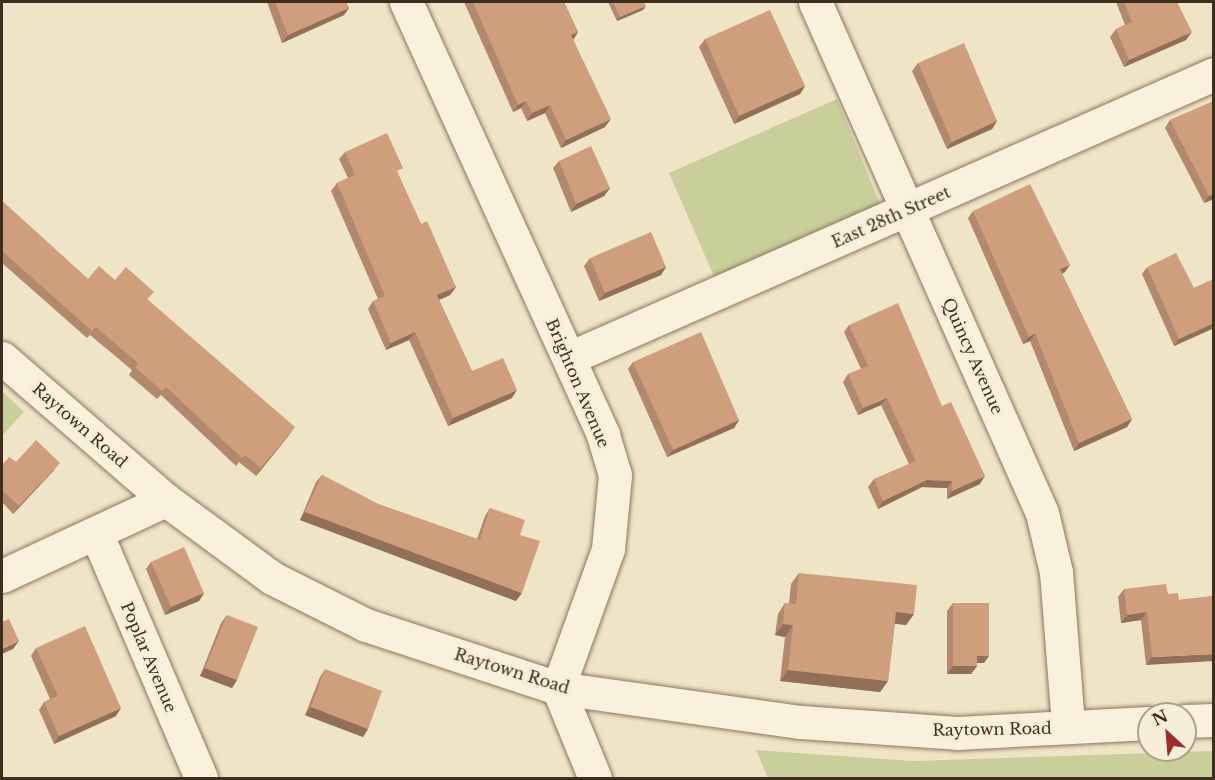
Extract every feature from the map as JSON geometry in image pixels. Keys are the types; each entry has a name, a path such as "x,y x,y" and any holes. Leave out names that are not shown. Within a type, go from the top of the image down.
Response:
{"street":[{"name":"Brighton Avenue","path":"406,2 603,435 616,506 608,549 558,688"},
{"name":"Quincy Avenue","path":"815,2 1042,513 1056,572 1068,726"},
{"name":"East 28th Street","path":"569,358 1214,74"},
{"name":"Raytown Road","path":"2,358 166,500 272,578 366,625 558,688 801,722 957,733 1137,723"},
{"path":"2,576 97,535 166,500"},
{"name":"Poplar Avenue","path":"97,535 201,778"},
{"path":"558,688 595,778"},
{"path":"1197,721 1214,720"}],"green space":[{"path":"837,99 880,204 716,281 669,173"},
{"path":"2,391 24,412 2,436"},
{"path":"756,750 913,761 1137,754 1137,762 1197,762 1197,752 1213,751 1213,778 768,778"}],"building":[{"path":"275,2 346,2 349,8 288,35"},
{"path":"473,2 564,2 578,32 571,35 611,119 566,140 550,105 532,113 526,101 518,105"},
{"path":"613,2 644,2 646,6 620,17"},
{"path":"1124,2 1177,2 1192,32 1129,60 1116,29 1132,22"},
{"path":"770,10 805,86 739,116 705,39"},
{"path":"964,43 997,121 952,142 918,63"},
{"path":"1214,101 1214,194 1209,196 1170,120"},
{"path":"387,133 403,168 397,171 421,224 427,221 456,287 437,295 472,371 503,358 517,390 453,418 415,332 391,343 373,301 385,296 337,183 355,175 345,152"},
{"path":"591,146 610,188 576,204 559,161"},
{"path":"1030,184 1070,265 1060,269 1132,419 1079,443 1035,333 1029,337 973,211"},
{"path":"2,201 88,279 99,266 115,280 126,267 154,292 147,299 295,427 261,468 245,455 242,458 166,387 162,391 135,367 138,363 96,327 92,331 2,251"},
{"path":"651,232 666,267 605,293 590,258"},
{"path":"1176,253 1194,288 1214,279 1214,323 1179,339 1147,267"},
{"path":"898,303 942,406 951,402 985,476 952,491 952,481 927,480 883,501 874,479 916,461 887,398 863,408 848,374 868,366 849,325"},
{"path":"701,332 739,420 673,450 633,362"},
{"path":"36,440 60,463 19,506 2,490 2,465 9,457 16,462"},
{"path":"322,475 378,504 480,540 490,508 525,520 520,535 540,541 522,593 305,512"},
{"path":"184,547 204,593 171,607 151,562"},
{"path":"799,573 917,585 914,614 896,612 888,681 788,670 793,625 783,624 785,603 796,604"},
{"path":"1166,584 1168,594 1178,593 1179,600 1214,596 1214,654 1152,657 1147,612 1127,615 1124,589"},
{"path":"953,603 989,603 989,656 977,656 977,666 953,666"},
{"path":"227,615 258,627 237,680 205,668"},
{"path":"9,619 19,641 2,649 2,622"},
{"path":"85,626 121,708 59,736 44,702 58,696 36,648"},
{"path":"325,669 382,691 368,729 311,707"}]}
